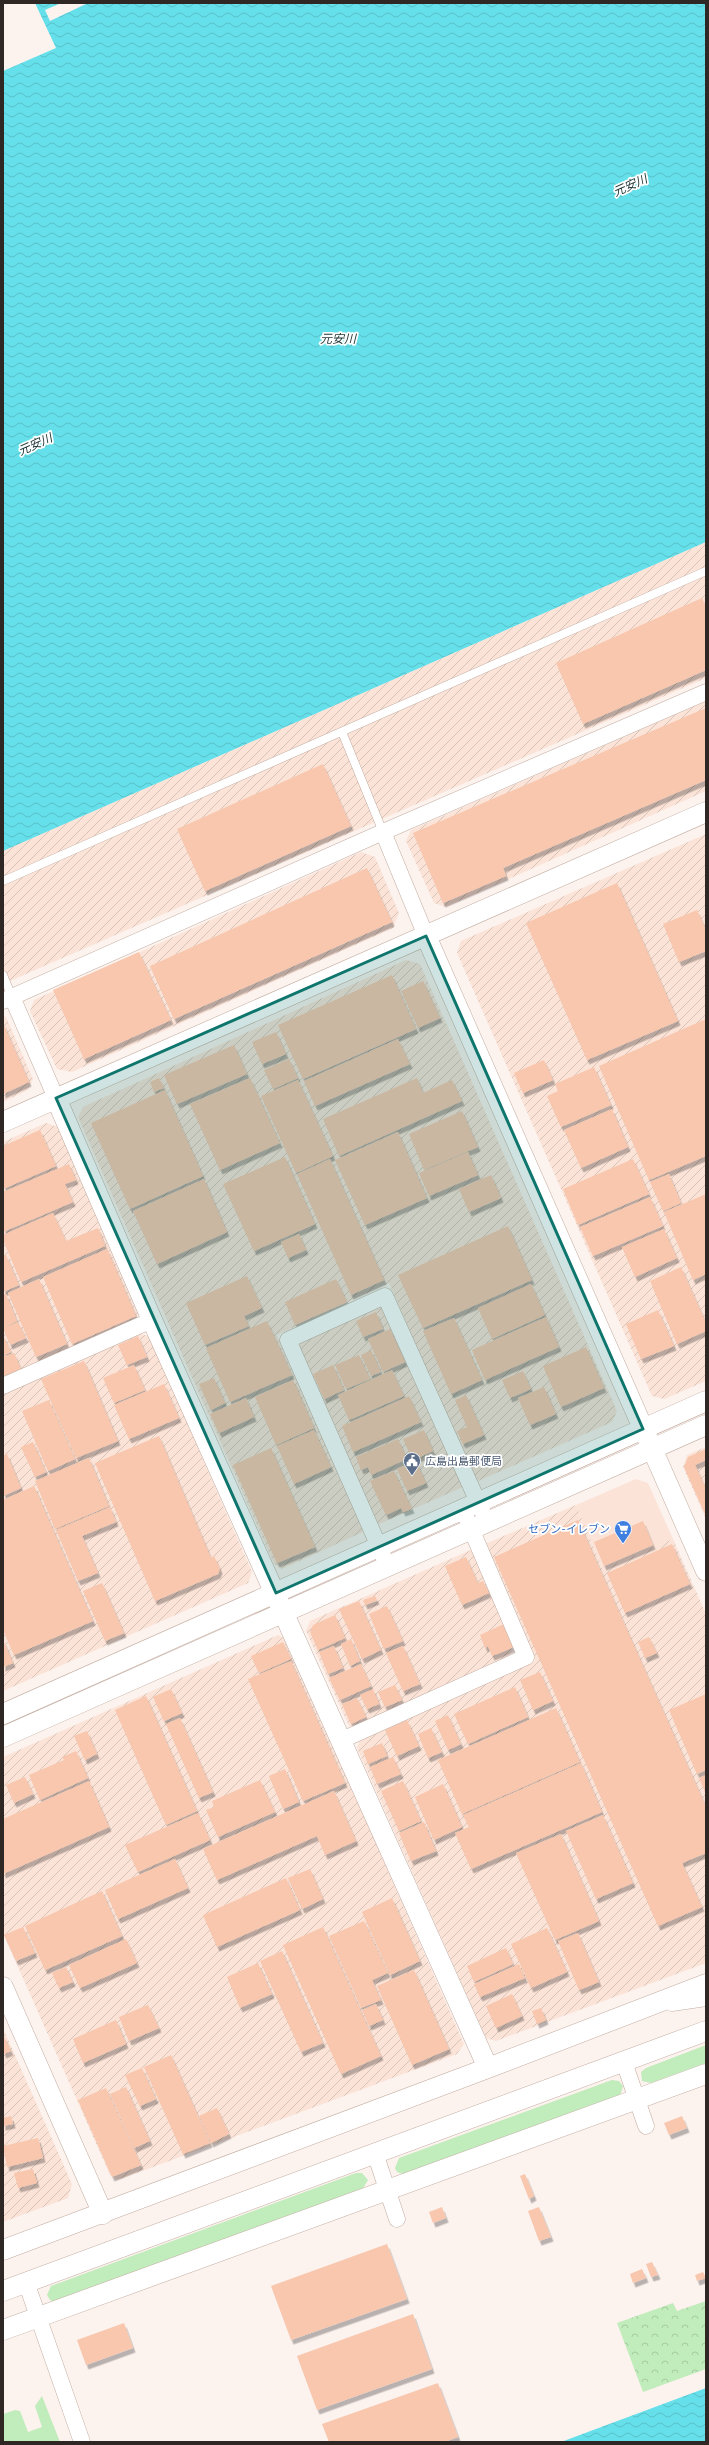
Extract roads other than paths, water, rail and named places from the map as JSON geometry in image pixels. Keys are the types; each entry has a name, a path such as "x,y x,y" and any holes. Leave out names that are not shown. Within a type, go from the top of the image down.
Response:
{"street":[{"path":"488,2068 276,1593 152,1320 56,1098 8,999 383,832 706,692"},
{"path":"3,1122 706,812"},
{"path":"383,832 426,936 706,1571"},
{"path":"342,1740 526,1657 479,1525 385,1296 288,1340 388,1566"},
{"path":"3,1386 152,1320"},
{"path":"3,1714 706,1401"},
{"path":"3,1737 706,1424"},
{"path":"3,2250 103,2214 706,1984"},
{"path":"3,1987 103,2214"},
{"path":"644,2008 706,1998"},
{"path":"3,2291 706,2031"},
{"path":"624,2062 646,2126"},
{"path":"3,2330 706,2074"},
{"path":"375,2154 397,2219"},
{"path":"26,2282 82,2442"}],"lane":[{"path":"3,881 706,571"},
{"path":"342,732 383,832"},
{"path":"3,975 8,999"}],"water":[{"name":"元安川","path":"35,3 706,3 706,542 3,851 3,71 56,48"},
{"path":"706,2388 706,2442 561,2442"}],"place":[{"name":"広島出島郵便局","path":"412,1476"},
{"name":"セブン-イレブン","path":"623,1544"}]}
